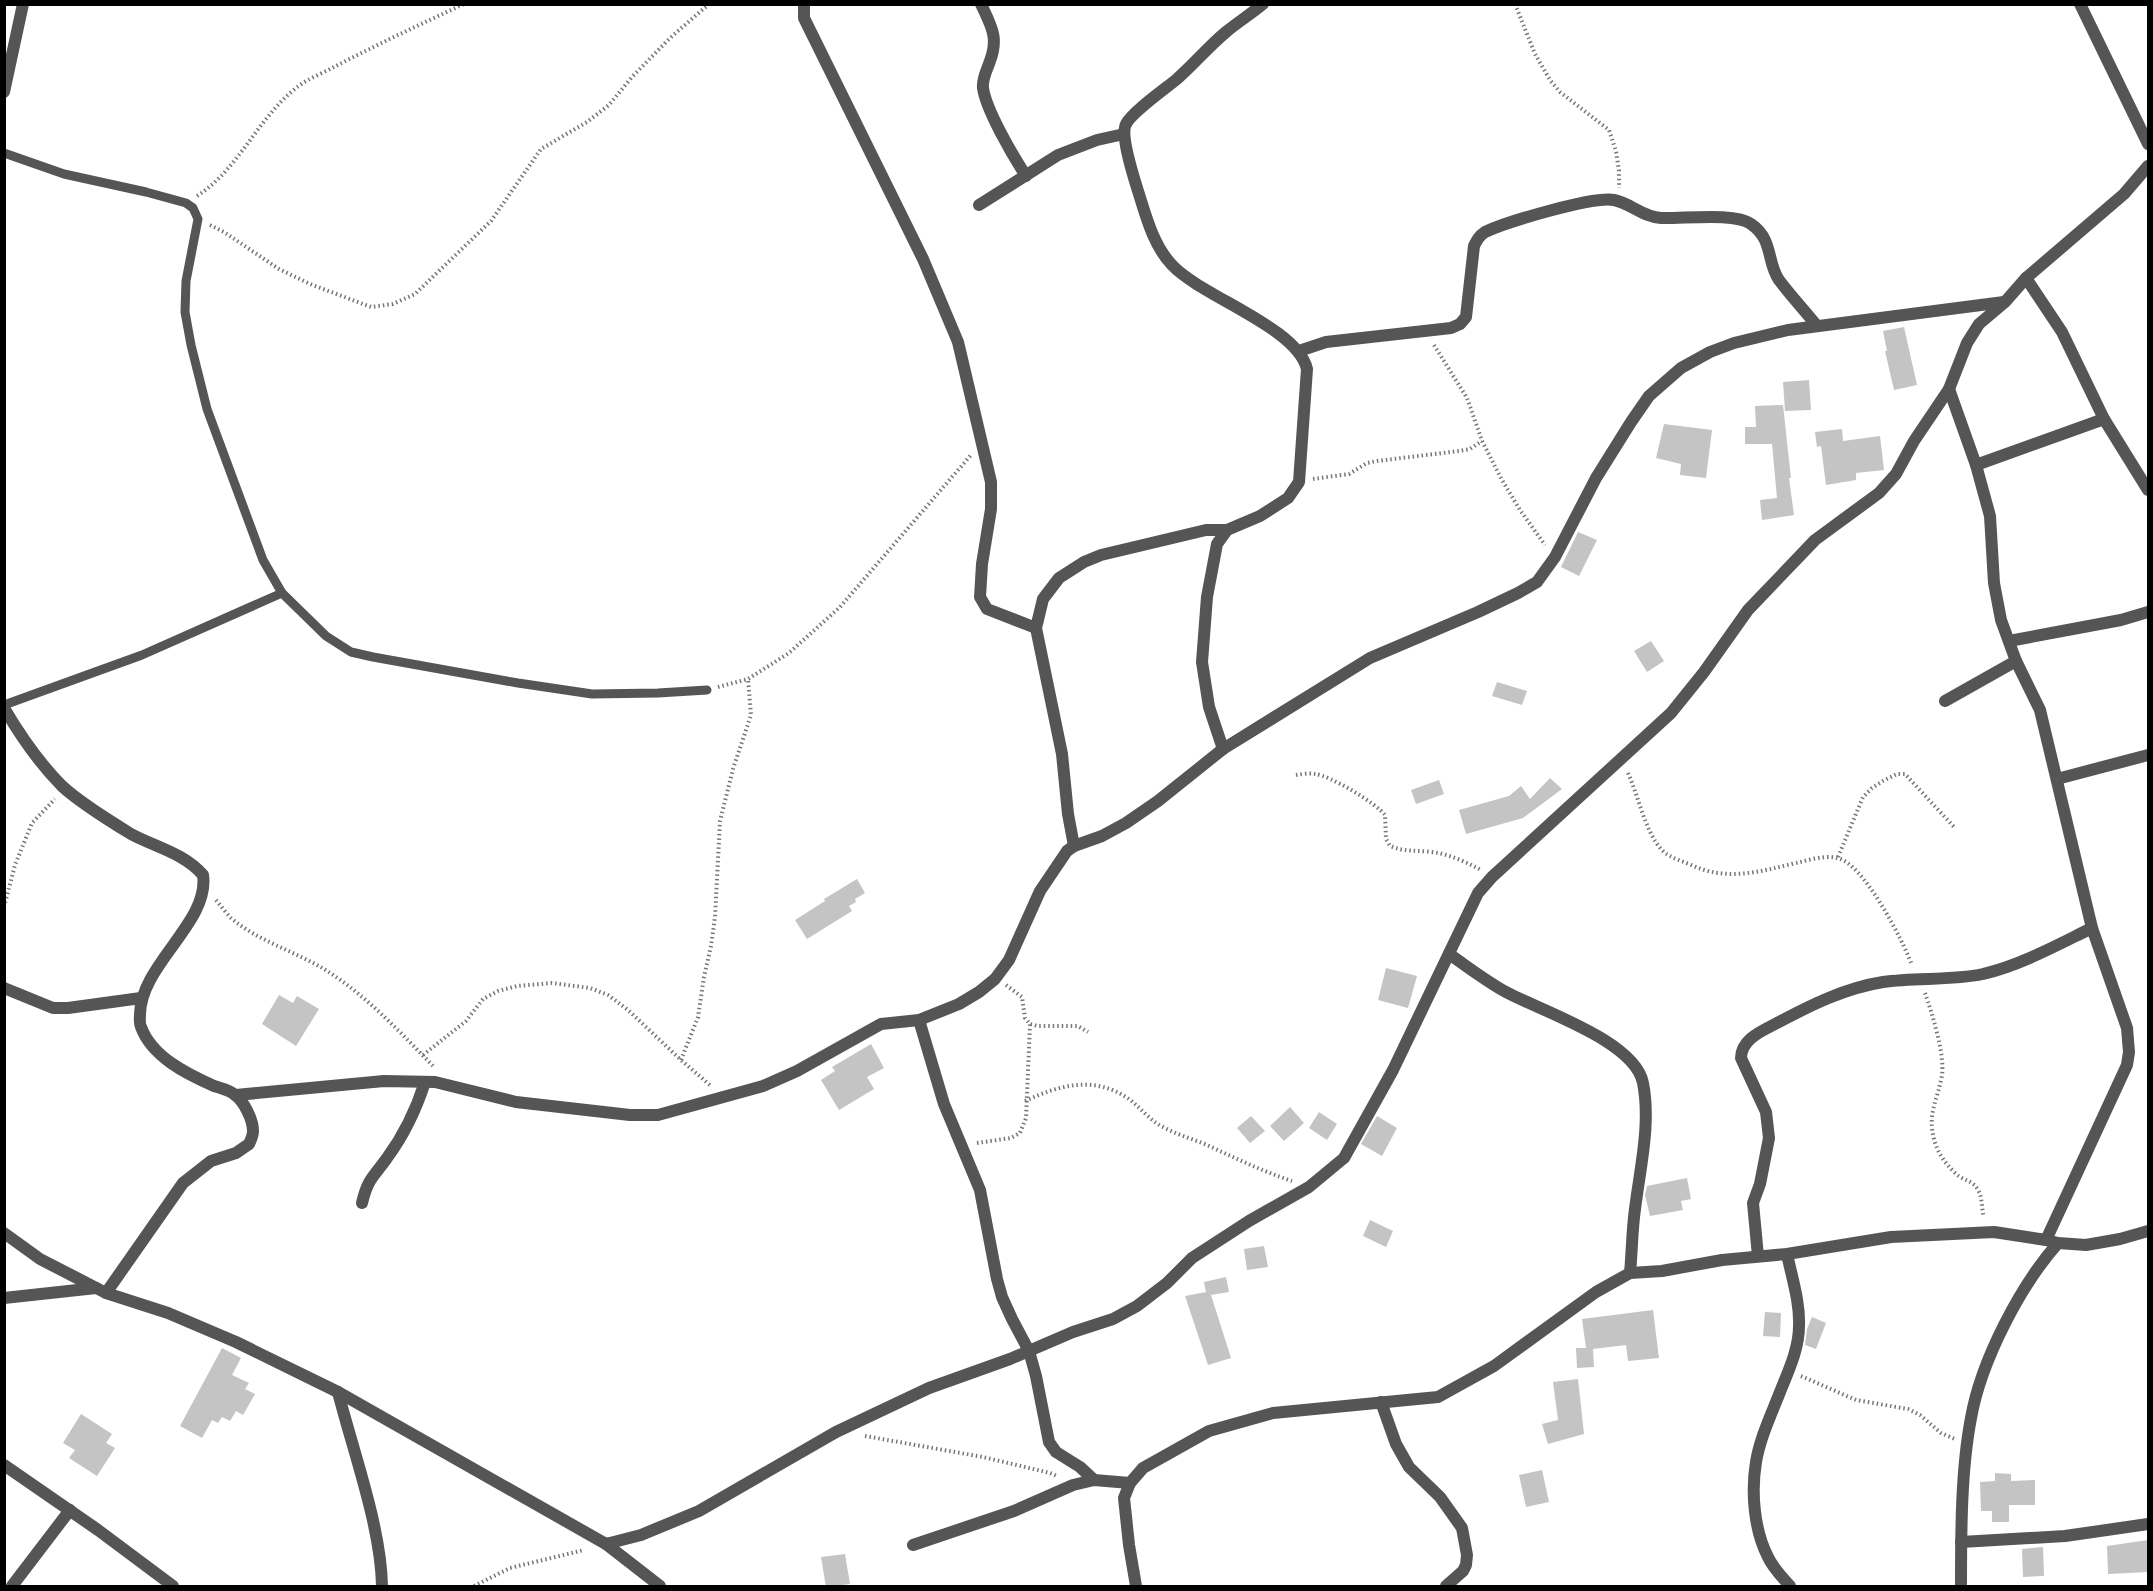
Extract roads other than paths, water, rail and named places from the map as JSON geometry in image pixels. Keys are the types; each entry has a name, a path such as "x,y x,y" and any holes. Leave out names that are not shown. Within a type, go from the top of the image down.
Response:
{"street":[{"path":"4,92 23,4"},
{"path":"804,4 804,18 923,259 958,342 991,482 991,509 982,564 980,597 987,609 1036,628"},
{"path":"981,4 993,28 994,43 985,72 983,90 1011,152 1026,176"},
{"path":"1074,846 1068,814 1062,754 1036,628 1043,599 1059,578 1084,562 1126,548 1206,530 1227,530 1260,516 1288,498 1299,482 1306,369 1304,358 1288,341 1236,305 1185,277 1171,264 1152,231 1134,180 1124,134 1125,125 1134,115 1180,76 1226,32 1263,4"},
{"path":"2080,4 2148,144"},
{"path":"979,205 1058,155 1097,140 1124,134"},
{"path":"606,1544 641,1535 699,1511 836,1432 929,1388 1029,1351 1072,1332 1113,1319 1137,1306 1167,1283 1192,1258 1249,1221 1310,1187 1344,1158 1393,1070 1478,892 1671,713 1704,672 1748,610 1815,540 1879,493 1896,474 1914,441 1949,389 1966,343 1979,324 2005,302 2026,278 2124,194 2148,166"},
{"path":"1299,351 1326,342 1451,328 1460,324 1466,317 1474,246 1478,237 1485,232 1592,201 1616,200 1652,217 1733,218 1750,222 1763,234 1769,246 1778,278 1817,326"},
{"path":"2026,278 2062,332 2104,419 2148,490"},
{"path":"4,707 15,727 52,776 65,789 131,834 186,860 203,875 204,887 196,911 157,969 141,998 140,1026 151,1046 172,1063 195,1077 236,1095 384,1081 425,1082 452,1085 516,1102 630,1115 658,1115 763,1086 797,1071 881,1024 919,1020 959,1004 979,993 995,979 1009,960 1040,891 1060,858 1074,846 1102,836 1126,823 1158,801 1223,748 1370,658 1518,593 1537,582 1555,557 1596,478 1631,422 1649,396 1680,368 1734,342 1817,326 2005,302"},
{"path":"1949,389 1976,465 1990,516 1994,583 2001,620 2016,661 2040,710 2092,928 2127,1028 2127,1065 2046,1240"},
{"path":"1976,465 2104,419"},
{"path":"1223,748 1209,707 1202,662 1212,566 1217,544 1227,530"},
{"path":"2009,641 2121,620 2148,612"},
{"path":"1945,701 2016,661"},
{"path":"2057,779 2148,755"},
{"path":"1758,1256 1753,1203 1760,1184 1769,1138 1767,1112 1741,1058 1741,1051 1745,1043 1771,1026 1830,997 1865,986 1917,979 1955,978 1999,969 2092,928"},
{"path":"1449,954 1504,991 1611,1044 1632,1061 1643,1080 1646,1109 1642,1162 1634,1212 1630,1273"},
{"path":"4,988 53,1008 141,998"},
{"path":"919,1020 944,1104 980,1190 1002,1297 1029,1351 1049,1442 1056,1452 1094,1479"},
{"path":"362,1203 367,1183 387,1158 416,1110 425,1082"},
{"path":"4,1298 102,1291 183,1183 211,1161 236,1152 249,1144 253,1131 249,1113 236,1095"},
{"path":"1136,1587 1124,1498 1130,1483 1143,1468 1209,1431 1273,1413 1438,1397 1494,1366 1596,1292 1630,1273 1662,1271 1722,1260 1787,1254 1891,1238 1994,1232 2058,1243 2086,1245 2148,1231"},
{"path":"4,1233 40,1259 102,1291 168,1313 338,1392 606,1544 660,1587"},
{"path":"1961,1587 1961,1542 1967,1444 1977,1391 1994,1348 2028,1283 2058,1243"},
{"path":"1787,1254 1798,1304 1800,1327 1788,1370 1761,1443 1756,1463 1755,1482 1756,1517 1761,1537 1768,1557 1790,1587"},
{"path":"338,1392 368,1502 382,1567 382,1587"},
{"path":"1381,1402 1396,1444 1409,1467 1440,1497 1462,1528 1467,1555 1466,1565 1463,1571 1446,1587"},
{"path":"4,1465 70,1510 173,1587"},
{"path":"913,1545 1014,1511 1073,1485 1094,1479 1130,1483"},
{"path":"12,1587 70,1510"},
{"path":"1961,1542 2065,1536 2148,1524"}],"lane":[{"path":"4,153 64,174 186,203 193,208 198,219 186,281 185,312 207,409 263,560 282,593 326,636 351,651 373,657 592,694 707,690"},
{"path":"4,707 142,655 282,593"}]}
